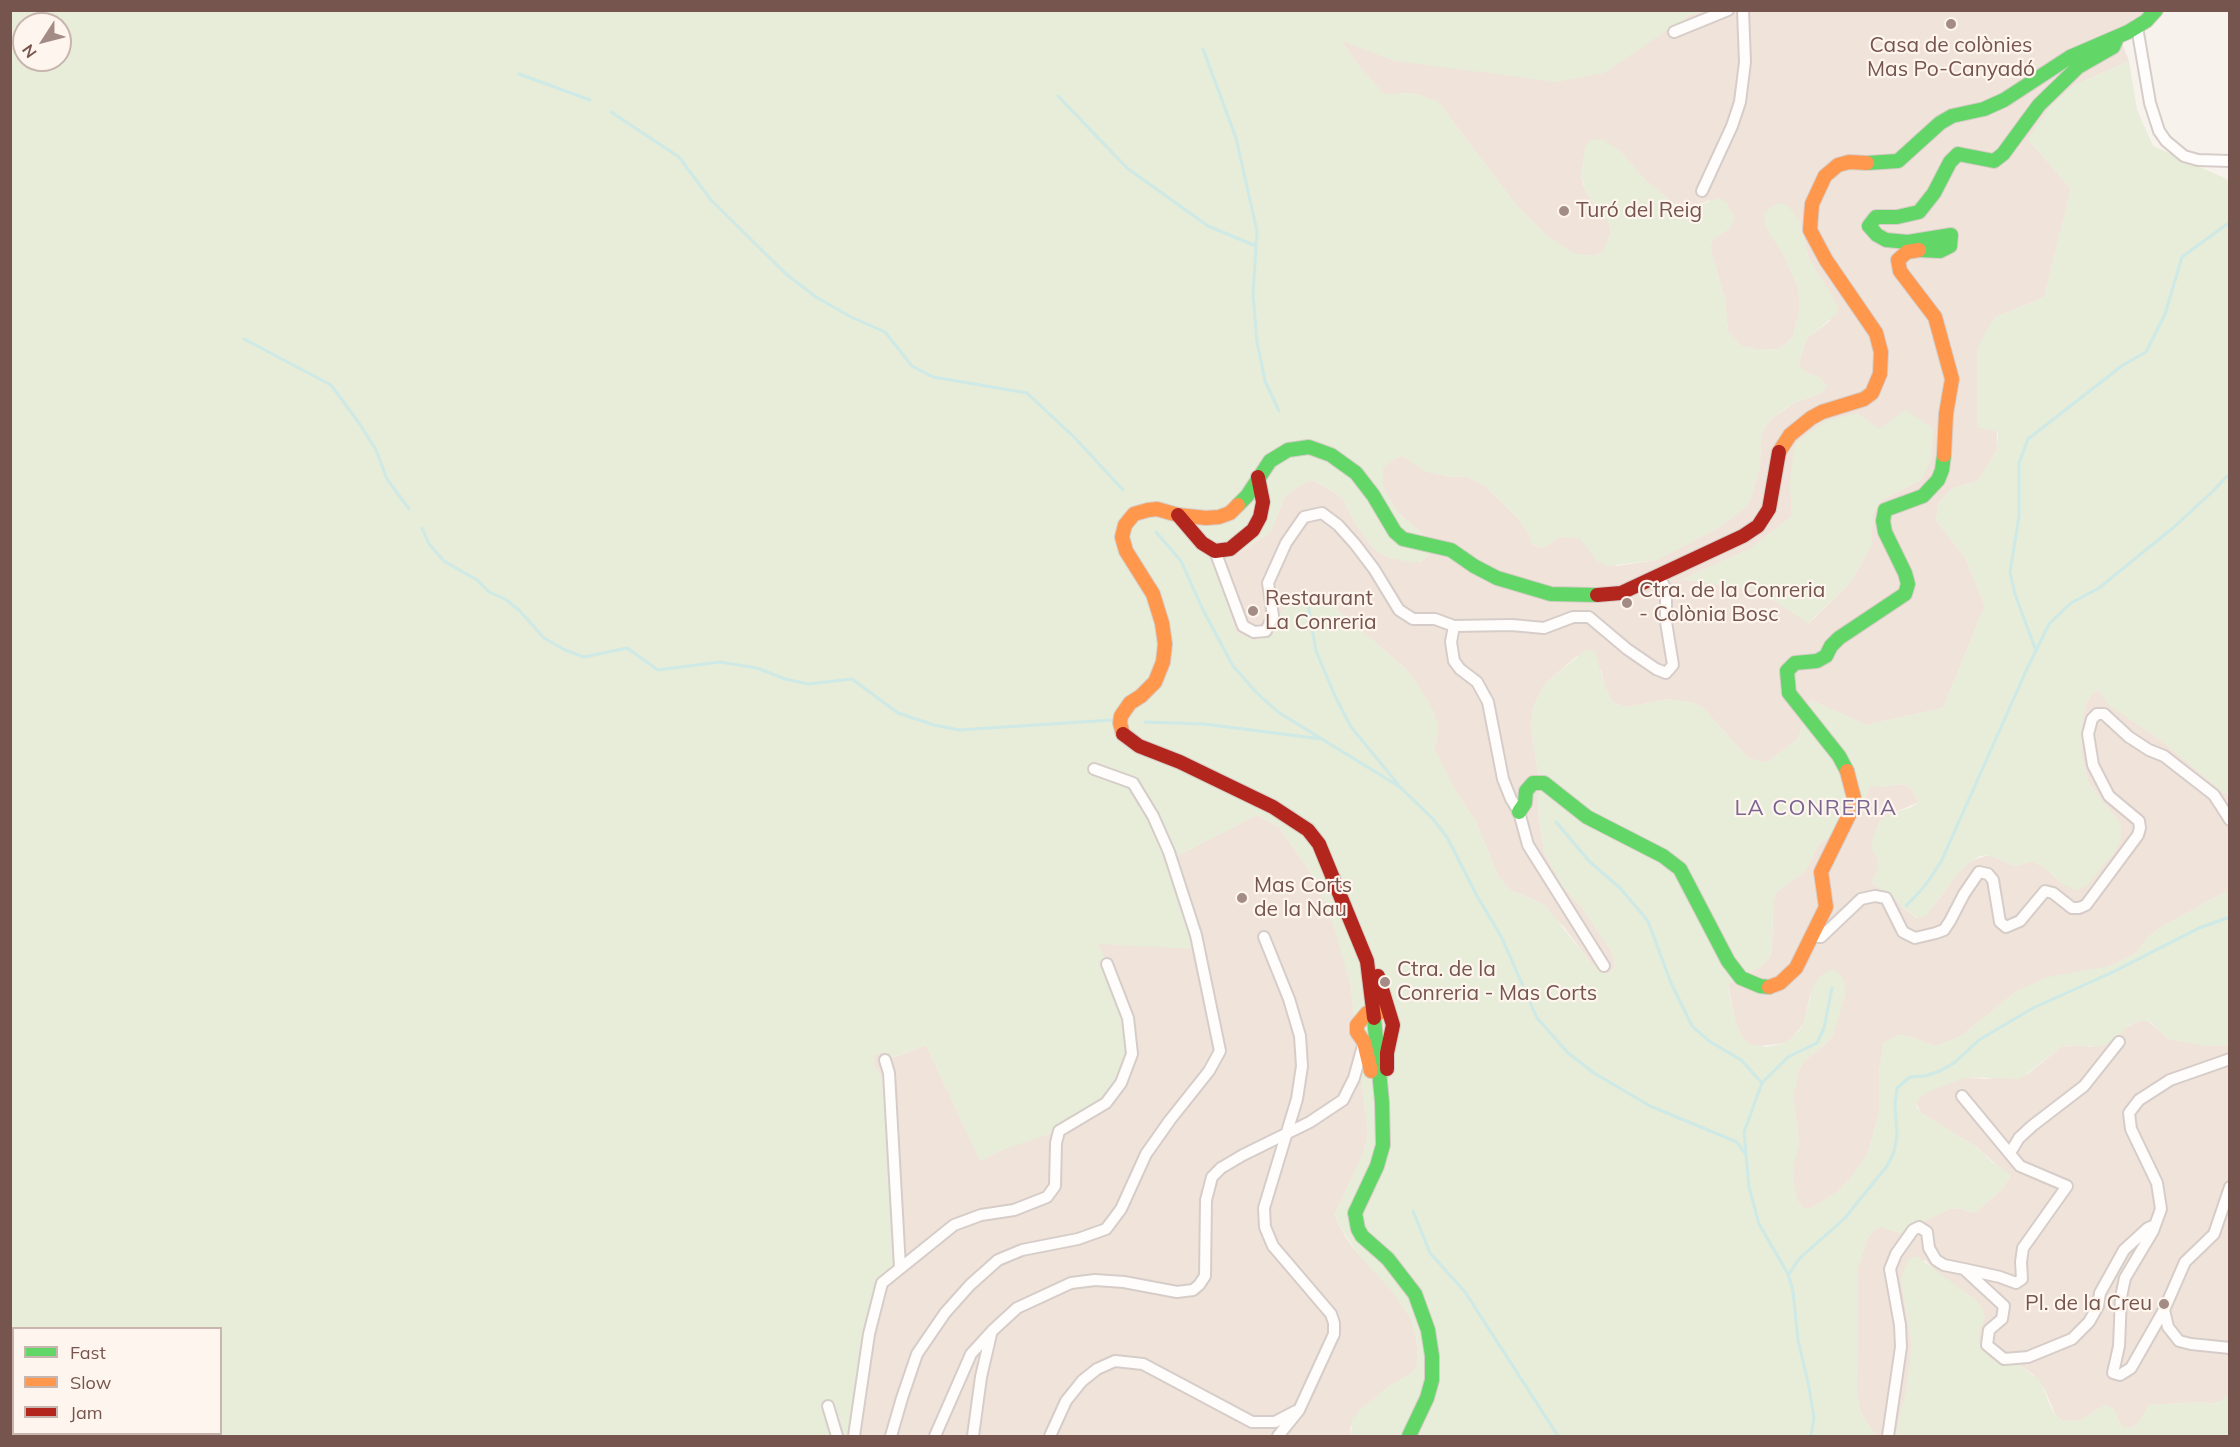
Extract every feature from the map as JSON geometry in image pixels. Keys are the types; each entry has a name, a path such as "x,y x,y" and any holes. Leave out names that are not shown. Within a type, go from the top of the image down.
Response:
{"street":[{"path":"1674,32 1728,10"},
{"path":"1702,191 1732,126 1740,102 1745,62 1743,10"},
{"path":"1383,1132 1375,1117 1372,1074 1366,1040 1369,1013 1359,962 1345,924 1342,901 1319,844 1302,825 1273,807 1180,762 1139,746 1124,736 1120,723 1121,716 1130,703 1155,682 1163,662 1165,644 1158,606 1144,578 1126,551 1122,537 1128,521 1139,511 1157,509 1178,515 1206,518 1230,513 1247,496 1270,461 1288,450 1309,447 1320,451 1356,473 1373,495 1395,532 1403,539 1451,550 1497,578 1539,592 1563,595 1621,592 1752,531 1769,509 1778,453 1790,435 1822,412 1864,399 1872,393 1882,362 1876,333 1826,260 1810,230 1812,204 1825,176 1838,165 1849,162 1876,164 1898,161 1940,123 1952,116 1984,109 1998,103 2079,51 2117,38 2137,27 2156,11"},
{"path":"2137,27 2150,104 2159,132 2184,156 2198,160 2229,161"},
{"path":"1519,812 1525,802 1526,791 1533,783 1544,783 1587,817 1672,862 1686,878 1733,970 1741,978 1750,983 1770,987 1780,983 1796,968 1826,906 1821,872 1852,809 1854,787 1832,746 1789,693 1787,671 1795,663 1817,662 1826,656 1831,646 1839,638 1905,594 1908,584 1885,532 1883,521 1885,510 1923,496 1938,480 1942,470 1946,414 1952,379 1935,317 1900,272 1898,260 1907,252 1940,251 1950,246 1951,235 1908,242 1886,240 1876,235 1869,226 1876,217 1897,217 1919,212 1934,192 1950,162 1958,154 1994,161 2003,154 2039,105 2078,67 2113,47 2117,38"},
{"path":"1215,551 1230,549 1253,530 1260,517 1263,502 1258,477"},
{"path":"1178,515 1202,543 1215,551 1243,626 1254,632 1266,631 1273,616 1268,583 1286,543 1304,517 1322,513 1338,525 1355,544 1399,610 1413,619 1435,619 1454,626 1512,625 1544,628 1573,617 1589,617 1627,649 1656,669 1666,673 1673,665 1666,622 1666,590 1659,576"},
{"path":"1454,626 1451,642 1454,661 1460,669 1477,682 1488,702 1503,779 1519,812 1528,845 1604,966"},
{"path":"1810,937 1821,937 1861,899 1875,896 1886,898 1903,932 1915,938 1944,930 1980,872 1988,874 1993,880 2000,922 2006,927 2020,921 2045,891 2053,893 2072,908 2086,905 2138,835 2140,828 2139,820 2109,796 2093,765 2088,734 2092,719 2097,714 2104,714 2129,737 2149,750 2164,756 2214,795 2229,820"},
{"path":"891,1437 917,1354 945,1313 970,1285 998,1260 1022,1250 1078,1239 1106,1229 1121,1209 1146,1154 1209,1071 1220,1051 1196,935 1169,852 1153,816 1133,783 1094,769"},
{"path":"1342,901 1356,917 1367,941 1393,1030 1387,1060 1390,1099 1388,1120 1383,1132 1380,1156 1355,1213 1362,1236 1393,1264 1415,1294 1428,1330 1432,1356 1432,1380 1427,1398 1409,1437"},
{"path":"1264,937 1289,999 1300,1036 1302,1066 1297,1099 1288,1133 1264,1208 1265,1227 1273,1246 1330,1314 1334,1323 1334,1334 1299,1410 1278,1437"},
{"path":"854,1437 869,1334 882,1283 954,1225 981,1215 1014,1210 1047,1197 1055,1186 1056,1143 1059,1131 1106,1103 1121,1083 1132,1054 1128,1018 1107,964"},
{"path":"1366,1040 1357,1025 1369,1013 1386,1014 1390,1018"},
{"path":"1366,1040 1390,1038"},
{"path":"935,1437 971,1354 1017,1308 1071,1283 1095,1280 1124,1282 1177,1292 1193,1290 1205,1276 1206,1200 1212,1177 1221,1168 1243,1155 1310,1122 1335,1105 1366,1040"},
{"path":"2010,1153 2019,1138 2032,1126 2084,1086 2119,1042"},
{"path":"2229,1059 2170,1080 2139,1100 2129,1113 2132,1129 2157,1183 2161,1209 2155,1225 2125,1278 2121,1297 2119,1346 2113,1373 2120,1375 2131,1368 2164,1310 2185,1262 2214,1234 2229,1187"},
{"path":"885,1060 889,1072 900,1267"},
{"path":"1888,1437 1901,1347 1900,1325 1890,1269 1896,1254 1913,1230 1919,1227 1927,1232 1929,1248 1936,1260 1944,1265 2000,1277 2016,1283 2022,1279 2023,1248 2067,1186 2020,1166 1962,1096"},
{"path":"1964,1269 2004,1306 2002,1319 1989,1330 1987,1345 2004,1359 2028,1357 2072,1339 2089,1322 2098,1306 2100,1293 2124,1250 2148,1228 2155,1225"},
{"path":"2164,1310 2168,1327 2179,1341 2229,1348"},
{"path":"973,1437 981,1377 992,1331"},
{"path":"1050,1437 1066,1401 1082,1381 1096,1369 1115,1361 1143,1364 1251,1422 1275,1422 1299,1410"},
{"path":"828,1406 837,1437"}],"shaded area":[{"path":"1705,11 2147,11 2128,24 2122,44 2129,61 2073,86 2028,139 2071,189 2044,297 1994,318 1997,450 1978,481 1953,488 1939,503 1936,520 1966,559 1985,606 1943,708 1867,725 1810,700 1798,739 1766,763 1748,758 1703,708 1694,703 1669,699 1632,706 1613,703 1605,687 1601,670 1577,656 1541,690 1533,708 1531,728 1537,766 1539,820 1544,852 1562,885 1582,908 1610,949 1615,967 1609,974 1600,972 1593,966 1564,927 1536,901 1510,890 1498,876 1476,822 1455,790 1434,748 1438,732 1434,713 1408,671 1326,600 1289,605 1255,641 1236,632 1217,573 1227,560 1270,533 1285,496 1311,481 1315,481 1343,498 1355,523 1380,553 1390,558 1420,562 1424,560 1433,549 1427,538 1396,511 1383,487 1382,468 1394,459 1403,456 1425,471 1449,477 1466,476 1484,485 1519,519 1533,545 1542,548 1560,537 1579,538 1617,566 1656,560 1717,529 1747,506 1760,465 1761,436 1764,428 1771,419 1794,403 1821,393 1822,379 1804,371 1798,365 1807,338 1830,321 1799,221 1765,224 1786,259 1798,288 1800,308 1793,336 1778,349 1759,350 1741,346 1728,331 1725,300 1710,247 1714,238 1730,228 1709,200 1692,208 1673,203 1644,179 1620,151 1586,145 1581,174 1583,184 1586,192 1609,223 1611,232 1604,250 1596,256 1576,254 1544,233 1517,206 1438,102 1417,94 1383,93 1357,64 1340,39 1395,61","holes":["1879,429 1922,479 1882,500 1873,514 1871,546 1849,584 1809,623 1759,591 1683,579 1750,549 1792,516 1790,482"]},
{"path":"2099,690 2110,705 2162,741 2229,797 2229,890 2163,926 2148,937 2136,953 2110,966 2018,990 1960,1037 1935,1046 1899,1035 1884,1043 1879,1072 1879,1113 1868,1153 1851,1178 1837,1192 1812,1208 1804,1209 1798,1202 1793,1182 1794,1162 1799,1144 1793,1097 1799,1069 1803,1062 1832,1037 1845,993 1810,995 1804,1023 1785,1043 1759,1046 1749,1044 1742,1037 1735,1021 1728,984 1763,965 1769,958 1772,949 1773,902 1776,893 1806,870 1819,844 1855,820 1871,785 1880,787 1904,784 1910,787 1919,802 1886,816 1879,823 1872,849 1879,866 1872,883 1895,898 1902,907 1917,918 1933,907 1956,875 1971,861 1989,855 2015,866 2033,861 2048,870 2061,883 2078,889 2115,852 2121,836 2121,826 2088,782 2081,753 2082,723 2086,704 2091,694"},
{"path":"1257,815 1279,827 1315,879 1327,904 1342,951 1351,988 1368,1134 1364,1152 1335,1214 1347,1239 1358,1254 1390,1287 1411,1319 1416,1337 1417,1366 1412,1373 1388,1387 1359,1411 1350,1428 1351,1436 854,1436 882,1283 900,1267 881,1076 873,1064 874,1056 882,1052 890,1053 892,1058 926,1045 980,1160 1004,1149 1128,1018 1098,944 1167,861"},
{"path":"2139,1021 2148,1021 2169,1039 2208,1046 2229,1045 2230,1394 2221,1401 2211,1404 2202,1402 2149,1405 2140,1421 2132,1428 2122,1427 2113,1409 2105,1405 2081,1420 2063,1421 2056,1416 2044,1388 2033,1374 2017,1364 1998,1362 1984,1351 1979,1343 1976,1300 1937,1273 1925,1260 1901,1278 1912,1345 1906,1393 1896,1436 1876,1436 1860,1412 1857,1392 1858,1268 1867,1238 1876,1228 1881,1227 1900,1233 1949,1209 1959,1208 1974,1213 2001,1190 2010,1177 1978,1148 1921,1113 1915,1101 1925,1093 1958,1079 1967,1077 1985,1079 2028,1074 2062,1046 2090,1047 2115,1037 2122,1030"}],"green space":[{"path":"10,11 1705,11 1690,15 1604,73 1557,82 1395,61 1341,40 1357,64 1383,93 1417,94 1438,102 1517,206 1544,233 1576,254 1596,256 1604,250 1611,232 1609,223 1586,192 1581,174 1586,145 1593,139 1603,140 1620,151 1644,179 1673,203 1692,208 1718,198 1727,203 1735,219 1730,228 1714,238 1710,247 1725,300 1728,331 1741,346 1759,350 1778,349 1793,336 1800,308 1798,288 1786,259 1769,233 1764,214 1779,203 1788,206 1799,221 1808,256 1838,305 1837,314 1807,338 1798,364 1804,371 1822,379 1827,387 1821,393 1786,408 1771,419 1764,428 1761,436 1760,465 1747,506 1717,529 1656,560 1607,566 1597,561 1579,538 1560,537 1542,548 1533,545 1519,519 1484,485 1466,476 1449,477 1425,471 1403,456 1394,459 1383,468 1383,487 1396,511 1427,538 1433,549 1424,560 1415,563 1390,558 1380,553 1355,523 1343,498 1316,481 1311,481 1285,496 1270,533 1227,560 1217,573 1236,632 1255,641 1289,605 1326,600 1408,671 1430,704 1437,722 1438,732 1434,748 1455,790 1476,822 1498,876 1510,890 1545,905 1593,966 1600,972 1609,974 1615,967 1610,949 1582,908 1562,885 1544,852 1539,820 1537,766 1531,728 1533,708 1541,690 1547,682 1586,650 1595,651 1605,687 1613,703 1632,706 1669,699 1694,703 1703,708 1748,758 1766,763 1798,739 1810,700 1867,725 1943,708 1985,606 1966,559 1936,520 1939,503 1953,488 1978,481 1997,450 1998,432 1977,427 1977,348 1994,318 2044,297 2071,189 2028,139 2052,104 2073,86 2129,61 2137,110 2153,146 2229,180 2229,797 2162,741 2109,705 2099,690 2091,694 2086,704 2082,723 2081,753 2088,782 2121,826 2121,836 2115,852 2087,885 2078,890 2069,887 2033,861 2015,866 1989,855 1980,856 1956,875 1927,915 1918,918 1902,907 1895,898 1872,883 1878,866 1877,857 1872,849 1879,823 1886,816 1912,807 1919,802 1910,787 1904,784 1880,787 1871,785 1855,820 1819,844 1806,870 1776,893 1773,902 1772,949 1769,957 1763,965 1728,984 1735,1021 1742,1037 1749,1044 1767,1047 1785,1043 1799,1031 1804,1023 1813,986 1819,977 1835,970 1842,976 1845,984 1845,993 1832,1037 1803,1062 1799,1069 1793,1097 1799,1144 1794,1163 1793,1182 1798,1202 1804,1209 1812,1208 1837,1192 1851,1178 1868,1153 1879,1113 1879,1072 1884,1043 1899,1035 1935,1046 1960,1037 2018,990 2048,977 2110,966 2136,953 2148,937 2163,926 2229,890 2229,1045 2208,1046 2169,1039 2149,1021 2139,1021 2130,1025 2107,1044 2099,1047 2062,1046 2020,1079 1967,1077 1925,1093 1918,1098 1916,1106 1921,1113 1978,1148 1992,1162 2009,1173 2010,1177 2001,1190 1974,1213 1959,1208 1949,1209 1900,1233 1881,1227 1876,1228 1867,1238 1858,1268 1857,1392 1860,1412 1876,1436 1351,1436 1352,1419 1359,1411 1388,1387 1412,1373 1417,1366 1416,1337 1411,1319 1395,1295 1358,1254 1338,1223 1335,1214 1364,1152 1368,1134 1351,988 1333,923 1315,879 1279,827 1257,815 1167,861 1198,949 1099,944 1128,1018 1132,1054 1106,1103 1059,1131 1004,1149 980,1161 926,1045 891,1058 890,1053 882,1052 874,1056 873,1064 881,1076 900,1267 882,1283 854,1436 11,1436"},
{"path":"1905,410 1933,428 1932,458 1922,479 1882,500 1873,514 1871,546 1849,584 1808,623 1759,591 1682,579 1750,549 1792,516 1790,482 1795,443 1825,421 1858,413 1879,429"},
{"path":"1916,1256 1976,1300 1985,1316 1979,1334 1979,1343 1990,1358 1998,1362 2017,1364 2040,1380 2051,1408 2063,1421 2081,1420 2105,1405 2113,1409 2122,1427 2132,1428 2140,1421 2149,1405 2202,1402 2212,1404 2221,1401 2229,1394 2229,1436 1896,1436 1906,1393 1912,1345 1901,1278 1908,1260"}],"waterway":[{"path":"1203,49 1236,138 1257,231 1253,294 1257,342 1265,381 1279,411"},
{"path":"519,74 590,100"},
{"path":"1058,96 1127,168 1208,226 1256,246"},
{"path":"611,112 679,157 711,200 786,274 816,297 851,317 885,332 912,366 933,377 1027,393 1075,438 1123,490"},
{"path":"2036,651 2015,594 2010,572 2019,516 2019,463 2028,439 2123,365 2146,352 2165,314 2182,257 2230,222"},
{"path":"244,339 331,385 376,450 387,479 409,509"},
{"path":"1906,906 1924,887 1941,862 2049,624 2071,603 2099,588 2174,527 2230,473"},
{"path":"422,528 429,544 444,561 477,580 489,592 505,599 519,610 544,638 565,650 584,657 627,648 658,670 720,662 757,668 785,679 808,684 852,679 898,713 934,725 959,730 1112,720"},
{"path":"1156,532 1181,561 1203,610 1233,666 1256,692 1278,712 1400,787 1433,819 1447,837 1477,896 1501,936 1537,1018 1568,1053 1594,1073 1650,1106 1737,1142 1746,1155 1749,1187 1759,1224 1788,1274 1793,1291 1798,1340 1814,1418 1811,1436"},
{"path":"1307,599 1316,651 1335,696 1351,727 1398,784"},
{"path":"1145,722 1204,724 1322,739"},
{"path":"1556,822 1589,861 1621,889 1648,921 1671,983 1692,1026 1709,1041 1741,1060 1762,1083 1744,1132 1746,1154"},
{"path":"1789,1274 1799,1259 1844,1219 1887,1166 1894,1152 1897,1136 1895,1104 1897,1088 1910,1077 1925,1076 1940,1071 1954,1063 1979,1040 2033,1008 2113,972 2199,928 2230,917"},
{"path":"1762,1083 1788,1057 1817,1043 1824,1028 1832,988"},
{"path":"1413,1211 1430,1253 1465,1292 1558,1436"}],"traffic: fast":[{"path":"1867,163 1898,161 1940,123 1952,116 1984,109 2004,100 2070,57 2128,32 2146,21 2156,10"},
{"path":"1919,250 1940,251 1950,246 1951,235 1908,242 1886,240 1877,235 1869,226 1876,217 1897,217 1919,212 1934,193 1950,162 1958,154 1994,161 2003,154 2039,105 2078,67 2113,47 2116,40"},
{"path":"1238,505 1247,496 1270,461 1288,450 1309,447 1331,455 1356,473 1373,495 1395,532 1403,539 1451,550 1497,578 1551,594 1597,595"},
{"path":"1847,771 1839,756 1789,693 1787,671 1795,663 1817,661 1826,656 1831,646 1839,638 1905,594 1908,584 1885,532 1883,521 1885,510 1923,496 1938,480 1944,455"},
{"path":"1519,812 1525,803 1526,791 1533,783 1544,783 1587,817 1663,856 1680,869 1728,961 1741,978 1760,986 1769,987"},
{"path":"1374,1018 1382,1102 1383,1145 1377,1166 1355,1213 1362,1236 1388,1259 1415,1294 1428,1330 1432,1356 1432,1380 1427,1398 1409,1436"}],"traffic: slow":[{"path":"1779,452 1790,435 1811,418 1822,412 1864,399 1872,393 1880,374 1881,352 1876,333 1826,260 1810,230 1812,204 1825,176 1838,165 1849,162 1867,163"},
{"path":"1919,250 1907,252 1898,260 1900,271 1935,317 1952,379 1946,414 1944,455"},
{"path":"1123,734 1121,716 1130,703 1155,682 1163,662 1165,644 1162,623 1153,594 1126,551 1122,537 1125,525 1134,514 1148,510 1157,509 1178,515 1206,518 1230,513 1238,505"},
{"path":"1769,987 1780,983 1796,968 1826,907 1821,872 1852,809 1854,798 1847,771"},
{"path":"1371,1071 1364,1042 1357,1032 1357,1025 1367,1013 1382,1012"}],"traffic: jam":[{"path":"1597,595 1621,593 1743,536 1758,526 1769,509 1779,452"},
{"path":"1178,515 1202,543 1215,551 1230,549 1253,530 1260,517 1263,502 1258,477"},
{"path":"1123,734 1139,746 1180,762 1273,807 1308,830 1319,844 1367,961 1374,1018"},
{"path":"1378,976 1393,1025 1387,1053 1387,1069"}],"place":[{"name":"Casa de colònies Mas Po-Canyadó","path":"1951,24"},
{"name":"Turó del Reig","path":"1564,211"},
{"name":"Ctra. de la Conreria - Colònia Bosc","path":"1627,603"},
{"name":"Restaurant La Conreria","path":"1253,611"},
{"name":"Mas Corts de la Nau","path":"1242,898"},
{"name":"Ctra. de la Conreria - Mas Corts","path":"1385,982"},
{"name":"Pl. de la Creu","path":"2164,1304"}],"district":[{"name":"LA CONRERIA","path":"1816,808"}]}
